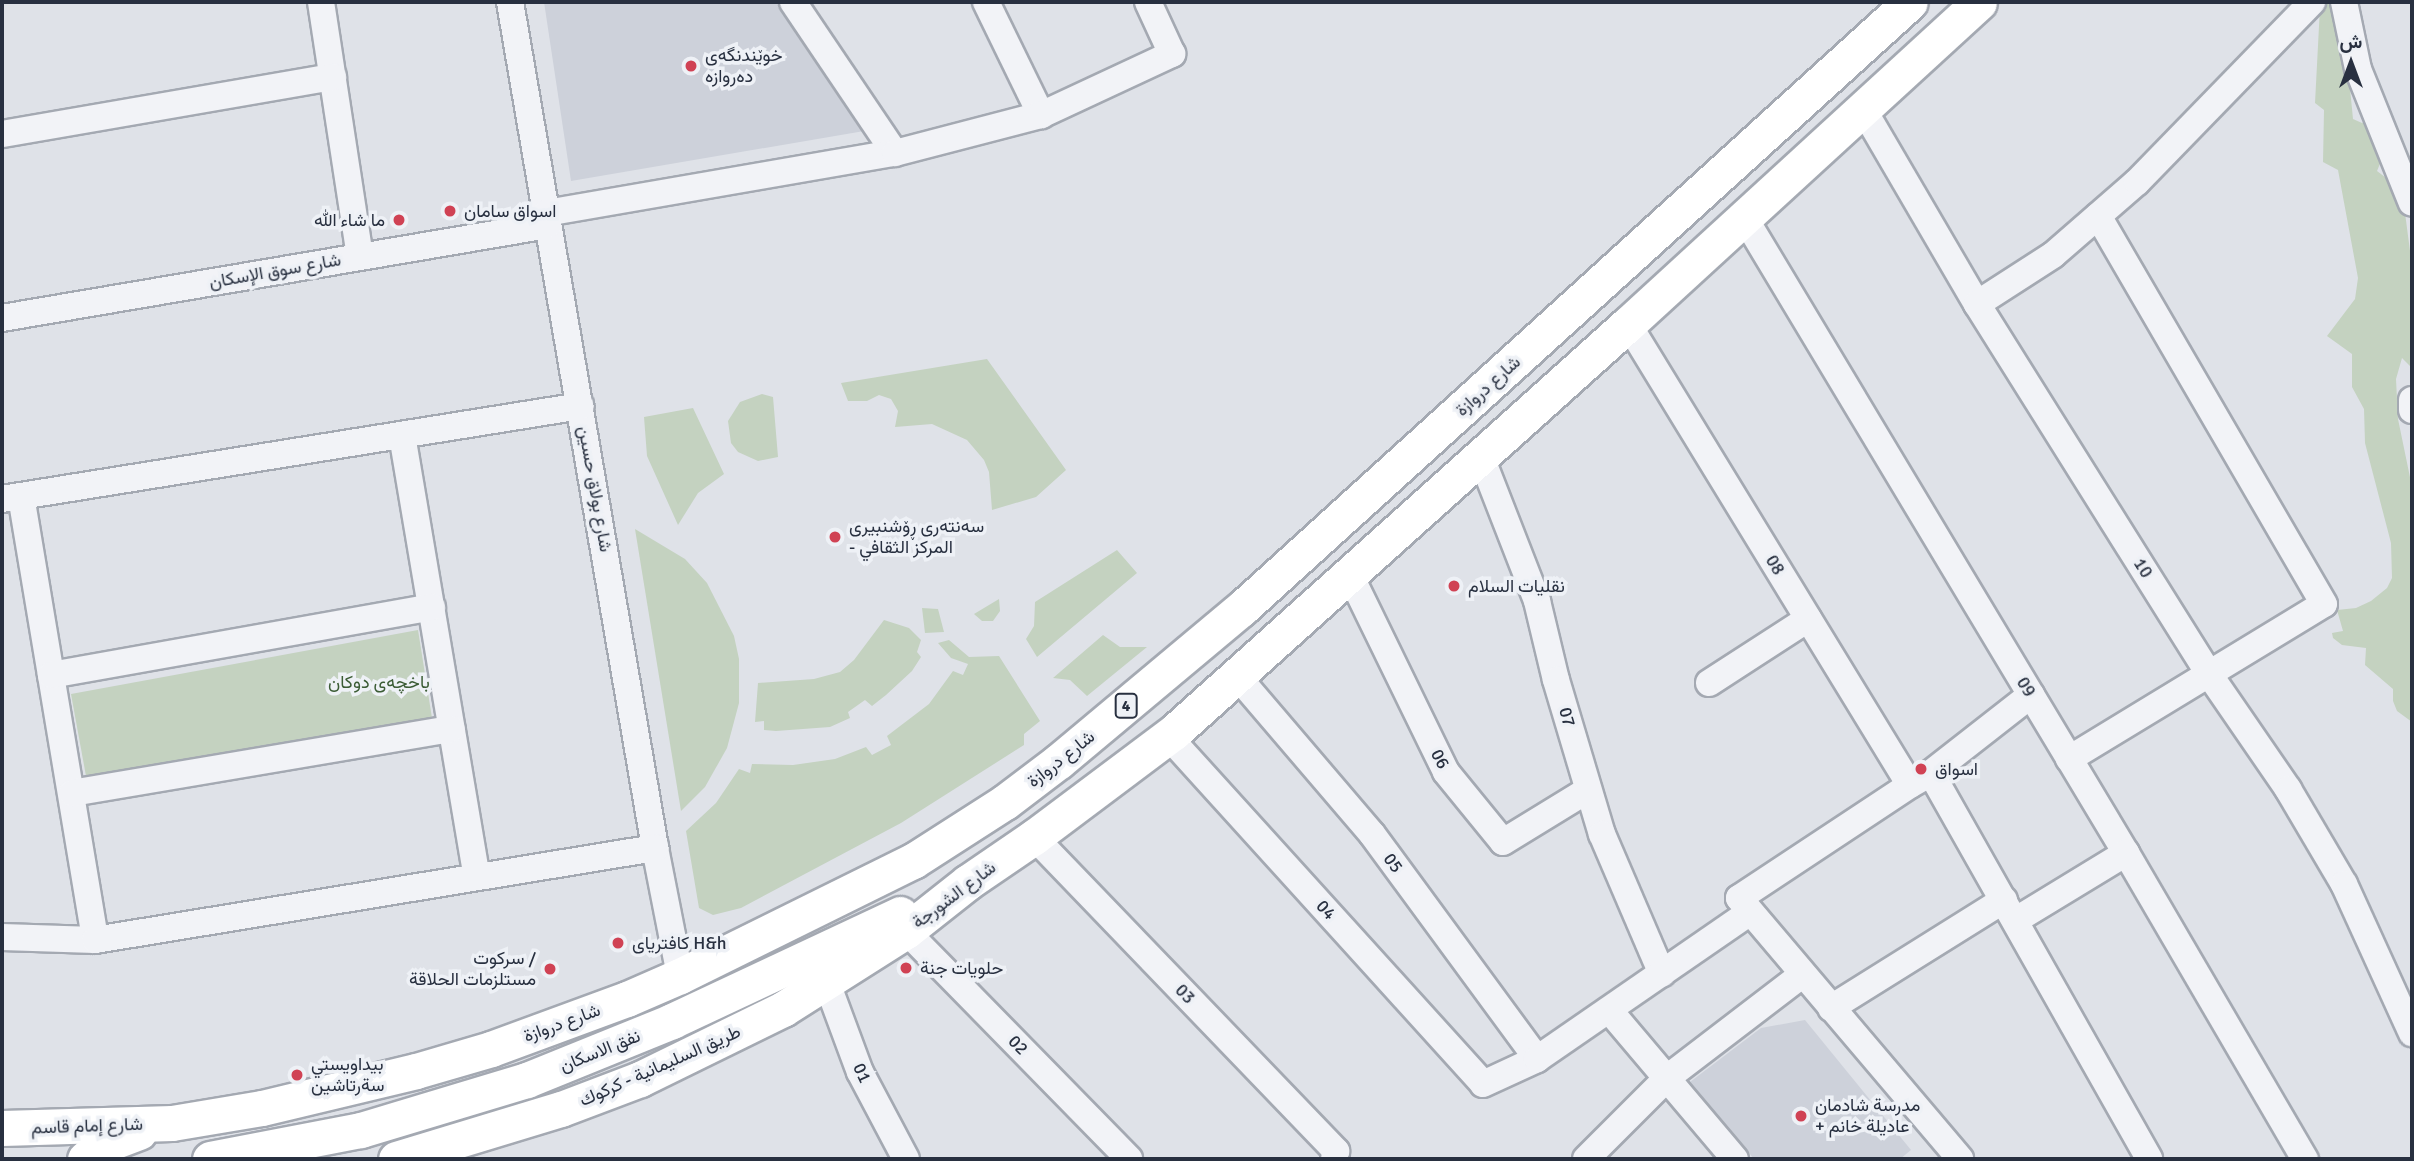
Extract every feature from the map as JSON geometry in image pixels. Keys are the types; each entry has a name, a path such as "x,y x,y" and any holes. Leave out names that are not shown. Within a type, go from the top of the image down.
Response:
{"main road":[{"name":"شارع دروازة","path":"172,1123 336,1092 466,1056 564,1024 680,976 913,861 1005,802 1059,761 1241,609 1910,2"},
{"path":"1034,837 1168,736 1237,676 1628,324 1979,2"},
{"path":"1742,156 1774,190"},
{"name":"شارع الشورجة","path":"906,931 968,882 1034,837"},
{"name":"نفق الاسكان","path":"210,1159 361,1130 527,1080 682,1016 968,882"},
{"name":"طريق السليمانية - كركوك","path":"396,1159 561,1109 640,1079 721,1041 827,984 906,931"},
{"path":"145,1159 150,1142 158,1135 173,1128 220,1116"},
{"path":"85,1159 99,1147 121,1137 172,1123"},
{"name":"شارع إمام قاسم","path":"2,1128 172,1123"}],"street":[{"path":"321,2 360,256"},
{"name":"شارع بولاق حسين","path":"510,2 655,848 680,976"},
{"path":"793,2 895,153"},
{"path":"986,2 1041,115"},
{"name":"شارع سوق الإسكان","path":"2,318 360,256 895,153 1041,115 1172,54 1148,2"},
{"path":"1977,304 2053,255 2137,182 2312,2"},
{"path":"2344,2 2358,69 2412,203"},
{"path":"2,134 332,77"},
{"name":"10","path":"1863,109 1977,304 2209,674 2288,789 2344,884 2412,1032"},
{"path":"2069,759 2324,604 2098,216"},
{"name":"09","path":"1744,217 2126,853 2305,1159"},
{"name":"08","path":"1628,324 1808,619 2010,910 2148,1159"},
{"path":"2412,400 2412,410"},
{"path":"95,940 51,675 11,498 580,406"},
{"path":"402,435 477,877"},
{"name":"07","path":"1481,457 1537,601 1556,680 1602,834 1662,974"},
{"name":"06","path":"1350,575 1446,772 1503,842 1588,790"},
{"path":"51,675 432,607"},
{"path":"1709,683 1808,619"},
{"name":"05","path":"1237,676 1372,834 1537,1059"},
{"path":"1960,1159 1739,898 1920,779 2031,695"},
{"path":"72,793 452,729"},
{"name":"04","path":"1168,736 1483,1084 1537,1059"},
{"name":"03","path":"1034,837 1335,1155"},
{"path":"2,937 95,940 655,848"},
{"path":"1830,1007 2010,910 2126,853"},
{"path":"1537,1059 1749,913"},
{"name":"02","path":"906,931 1129,1159"},
{"path":"1586,1159 1667,1078 1803,974"},
{"name":"01","path":"827,984 860,1072 906,1159"},
{"path":"1609,1010 1735,1159"}],"shaded area":[{"name":"خوێندنگەی دەروازە","path":"544,2 785,2 870,130 571,181"},
{"name":"مدرسة شادمان + عاديلة خانم","path":"1805,1020 1911,1150 1900,1159 1754,1159 1690,1082 1761,1028"}],"green space":[{"path":"2327,2 2335,3 2345,37 2353,119 2362,123 2376,115 2401,138 2388,144 2377,171 2402,190 2412,266 2412,368 2402,358 2396,379 2398,419 2412,487 2412,722 2397,711 2393,701 2393,689 2365,665 2366,648 2342,645 2333,638 2332,633 2343,631 2337,610 2356,608 2371,601 2387,588 2392,578 2391,543 2365,443 2364,409 2352,387 2352,354 2327,336 2355,299 2358,278 2338,170 2323,162 2324,110 2315,103 2320,7"},
{"path":"987,359 1066,470 1036,497 992,510 989,472 984,460 967,440 932,424 895,427 898,411 891,399 879,395 867,401 848,401 841,383"},
{"path":"762,394 773,397 778,457 758,461 738,452 731,443 728,421 740,402"},
{"path":"693,408 724,474 698,493 678,525 647,456 644,417"},
{"path":"635,529 685,559 707,583 734,636 739,659 739,703 727,748 705,787 681,811"},
{"path":"1117,550 1137,573 1037,657 1026,639 1034,626 1035,602"},
{"path":"999,599 1000,611 993,621 982,621 974,614"},
{"path":"922,608 938,609 944,632 925,633"},
{"path":"884,620 909,628 921,640 917,652 921,657 912,671 886,695 872,706 865,700 848,712 850,718 830,727 776,731 764,730 764,721 755,722 758,683 814,679 840,672 854,660"},
{"name":"باخچەی دوکان","path":"418,630 432,718 86,776 71,694"},
{"path":"1103,635 1120,647 1147,647 1087,696 1070,680 1053,678"},
{"path":"949,640 969,657 999,656 1040,721 1024,734 1024,745 901,823 741,908 713,915 699,908 686,831 716,803 739,769 750,773 752,764 793,765 835,759 866,747 872,755 891,745 887,736 929,704 953,671 963,675 968,664 951,658 938,643"}],"place":[{"name":"خوێندنگەی دەروازە","path":"691,66"},
{"name":"اسواق سامان","path":"450,211"},
{"name":"ما شاء الله","path":"399,220"},
{"name":"سەنتەری ڕۆشنبیری - المرکز الثقافي","path":"835,537"},
{"name":"نقليات السلام","path":"1454,586"},
{"name":"اسواق","path":"1921,769"},
{"name":"کافتریای H&h","path":"618,943"},
{"name":"حلویات جنة","path":"906,968"},
{"name":"سركوت / مستلزمات الحلاقة","path":"550,969"},
{"name":"بيداويستي سةرتاشين","path":"297,1075"},
{"name":"مدرسة شادمان + عاديلة خانم","path":"1801,1116"}]}
